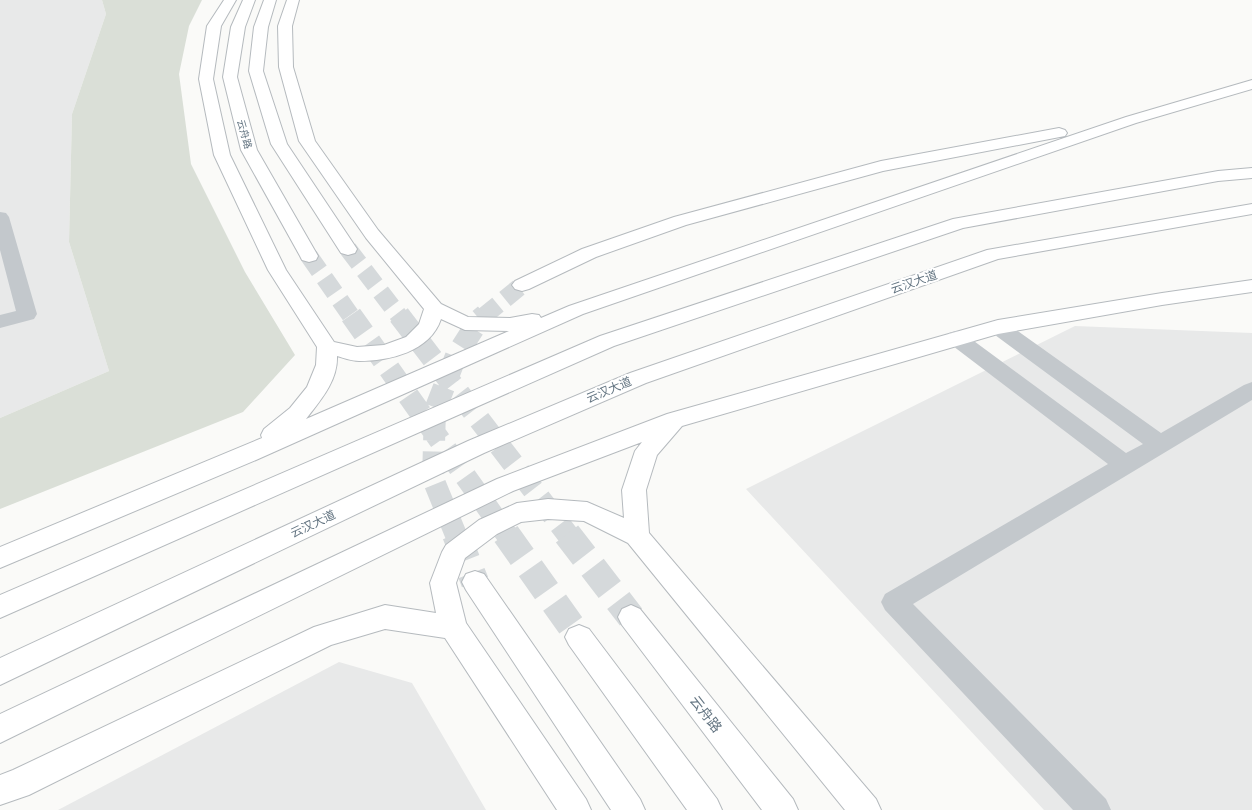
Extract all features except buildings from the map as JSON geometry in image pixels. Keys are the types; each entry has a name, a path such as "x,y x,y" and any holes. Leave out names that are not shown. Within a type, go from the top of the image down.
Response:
{"main road":[{"path":"230,0 214,26 206,79 222,155 277,270 327,347 327,365 317,390 298,414 248,454"},
{"name":"云舟路","path":"249,0 238,27 230,77 249,150 309,256"},
{"path":"270,0 261,27 256,71 279,144 348,249"},
{"path":"293,0 285,26 286,67 306,141 372,234 434,308 465,323 510,326 576,310"},
{"path":"0,558 248,454 576,310 1131,120 1252,84"},
{"path":"522,285 589,253 680,221 881,166 1131,120"},
{"path":"0,607 607,341 959,223 1218,176 1252,173"},
{"name":"云汉大道","path":"0,672 476,447 638,378 994,254 1252,209"},
{"path":"0,729 505,485 675,420 998,327 1162,299 1252,286"},
{"path":"327,347 357,354 386,352 413,342 428,327 434,308"},
{"path":"637,536 634,490 647,451 675,420"},
{"path":"575,810 453,627 443,584 455,552 488,527 517,513 548,509 587,512 637,536 865,810"},
{"path":"475,582 630,810"},
{"path":"0,790 18,784 324,635 385,617 453,627"},
{"name":"云舟路","path":"631,617 782,810"},
{"path":"579,637 706,810"}],"street":[{"path":"0,217 27,314 0,322"},
{"path":"998,327 1161,445"},
{"path":"956,338 1125,465"},
{"path":"1095,810 894,602 1252,390"}],"shaded area":[{"path":"0,0 102,0 106,14 72,114 69,242 109,371 0,418"},
{"path":"102,0 202,0 189,26 179,74 191,164 245,272 295,355 243,412 0,509 0,418 109,371 69,242 72,114 106,14"},
{"path":"1075,326 1252,333 1252,810 1044,810 746,489"},
{"path":"339,662 412,683 486,810 58,810"}],"tunnel":[{"path":"348,249 399,316"},
{"path":"309,256 351,316"},
{"path":"484,316 522,285"},
{"path":"351,315 434,433"},
{"path":"399,315 447,378"},
{"path":"447,378 456,356 479,320 485,315"},
{"path":"434,433 435,410 447,378"},
{"path":"447,378 568,535"},
{"path":"434,433 507,535"},
{"path":"434,433 433,479 456,535"},
{"path":"456,534 475,582"},
{"path":"506,534 579,637"},
{"path":"567,534 631,617"}]}
